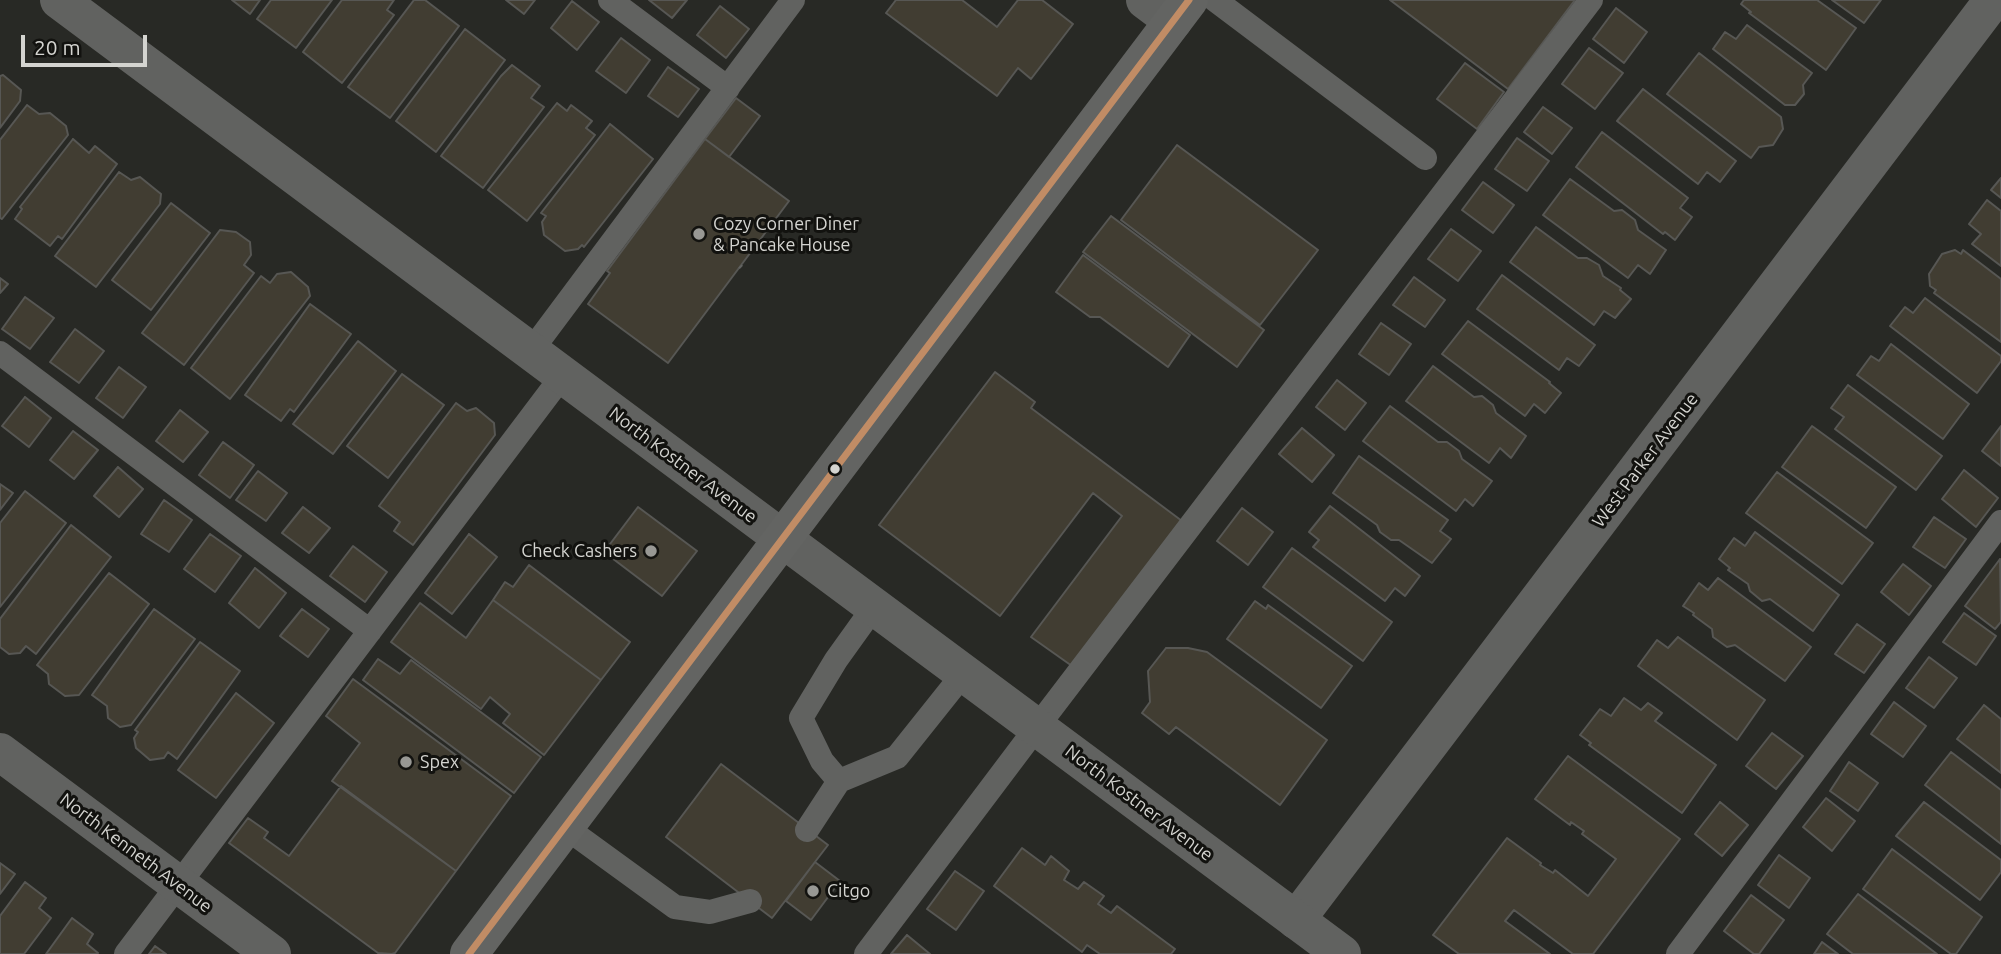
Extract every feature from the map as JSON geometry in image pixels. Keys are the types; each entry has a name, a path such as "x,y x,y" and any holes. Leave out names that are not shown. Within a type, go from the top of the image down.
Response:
{"main road":[{"path":"469,954 783,539 1169,7"}],"street":[{"name":"North Kostner Avenue","path":"59,0 1342,954"},
{"name":"West Parker Avenue","path":"1296,920 1993,0"},
{"name":"North Kenneth Avenue","path":"0,752 272,954"}],"lane":[{"path":"610,0 728,88"},
{"path":"531,351 793,0"},
{"path":"1215,0 1425,158"},
{"path":"866,954 1591,0"},
{"path":"0,353 370,631"},
{"path":"127,954 563,375"},
{"path":"1678,954 2001,522"},
{"path":"839,781 822,761 801,718 836,660 874,607"},
{"path":"807,830 839,781 897,757 964,673"},
{"path":"565,827 675,907 710,912 750,901"}],"building":[{"path":"232,0 260,0 250,14"},
{"path":"271,0 332,0 296,48 257,19"},
{"path":"342,0 394,0 387,10 394,15 342,83 303,52"},
{"path":"414,0 425,0 459,26 390,118 348,87"},
{"path":"506,0 535,0 524,14"},
{"path":"649,0 687,0 672,18"},
{"path":"896,0 962,0 997,27 1018,0 1042,0 1073,24 1031,79 1018,68 997,96 886,13"},
{"path":"1390,0 1575,0 1508,89"},
{"path":"1744,0 1817,0 1856,28 1826,70 1749,13 1751,12 1741,4"},
{"path":"1832,0 1881,0 1864,23"},
{"path":"572,1 599,22 577,50 551,28"},
{"path":"720,6 749,29 726,58 697,35"},
{"path":"1616,8 1647,32 1624,63 1593,39"},
{"path":"1747,25 1812,73 1803,85 1804,94 1795,105 1785,105 1713,49 1725,32 1736,39"},
{"path":"465,29 505,60 436,152 396,121"},
{"path":"621,38 650,60 626,93 596,71"},
{"path":"1589,48 1623,73 1595,109 1562,84"},
{"path":"1699,53 1781,117 1783,129 1773,145 1759,147 1751,158 1667,94"},
{"path":"1465,63 1504,92 1477,129 1437,99"},
{"path":"512,65 540,86 531,98 544,107 483,188 441,156"},
{"path":"668,67 699,89 678,117 648,96"},
{"path":"3,75 21,90 20,101 0,128 0,76"},
{"path":"1643,89 1736,161 1720,182 1707,172 1698,184 1617,121"},
{"path":"736,98 760,116 729,157 705,139"},
{"path":"557,103 567,111 571,105 592,121 586,128 595,135 527,221 488,190"},
{"path":"27,105 39,114 50,113 66,126 68,135 2,219 0,140"},
{"path":"1543,107 1572,128 1552,154 1524,132"},
{"path":"610,124 653,159 584,247 582,245 578,249 565,251 544,235 542,222 546,216 541,213"},
{"path":"1602,132 1688,198 1680,208 1692,217 1675,240 1665,232 1663,234 1576,167"},
{"path":"1517,138 1549,161 1527,191 1495,169"},
{"path":"73,139 89,153 95,146 117,164 62,239 58,236 50,246 15,219 22,209 20,207"},
{"name":"Cozy Corner Diner & Pancake House","path":"705,139 789,201 668,363 588,304 610,273 607,271"},
{"path":"1177,145 1318,250 1260,325 1121,220"},
{"path":"119,172 131,180 140,177 161,194 160,204 96,287 55,256"},
{"path":"2001,178 2001,198 1991,190"},
{"path":"1570,179 1614,211 1622,210 1635,220 1638,230 1666,250 1650,274 1638,265 1628,278 1543,215"},
{"path":"1483,182 1514,205 1493,233 1462,210"},
{"path":"1987,200 2001,211 2001,266 1972,244 1981,234 1969,224"},
{"path":"171,203 210,233 151,310 112,280"},
{"path":"1111,216 1264,330 1237,367 1083,252"},
{"path":"1536,227 1578,258 1587,258 1599,265 1603,276 1621,288 1631,299 1615,318 1604,311 1594,325 1510,262"},
{"path":"1451,229 1481,251 1458,281 1428,259"},
{"path":"220,230 236,232 250,242 251,255 244,265 254,273 184,365 142,333"},
{"path":"1955,250 1961,254 1963,250 2001,279 2001,342 1934,293 1936,290 1930,286 1929,274 1942,254"},
{"path":"1083,255 1190,335 1168,367 1100,317 1090,317 1056,292"},
{"path":"291,272 308,287 310,296 230,399 191,368 261,276 270,283 277,274"},
{"path":"1502,275 1595,345 1579,366 1567,358 1559,370 1477,309"},
{"path":"1414,277 1445,300 1425,327 1393,305"},
{"path":"0,278 8,284 0,293"},
{"path":"25,297 54,318 30,349 2,329"},
{"path":"1925,298 2001,356 2001,361 1977,393 1890,326 1905,307 1913,313"},
{"path":"310,304 351,334 294,412 290,409 281,421 245,395"},
{"path":"1468,321 1561,393 1545,413 1534,404 1525,416 1442,354"},
{"path":"1381,323 1411,344 1389,375 1359,354"},
{"path":"75,329 104,351 79,383 50,362"},
{"path":"358,341 396,371 333,454 293,424"},
{"path":"1891,344 1969,404 1943,439 1857,375 1871,356 1879,361"},
{"path":"1433,366 1474,397 1482,396 1493,405 1496,413 1526,436 1511,458 1500,448 1489,463 1406,401"},
{"path":"119,367 146,387 123,418 96,398"},
{"path":"995,372 1035,402 1031,408 1182,521 1072,666 1031,637 1122,516 1093,493 1000,616 879,525"},
{"path":"402,374 444,405 388,478 347,446"},
{"path":"1337,380 1366,403 1345,430 1316,407"},
{"path":"1848,385 1942,456 1916,490 1835,429 1844,417 1831,408"},
{"path":"25,397 51,418 29,447 2,426"},
{"path":"456,403 467,411 476,408 494,423 495,435 413,545 394,531 400,522 379,506"},
{"path":"1390,406 1438,442 1447,442 1459,451 1462,459 1492,481 1473,506 1465,499 1456,511 1363,441"},
{"path":"180,410 208,432 183,462 156,441"},
{"path":"1812,426 1896,487 1866,528 1782,467"},
{"path":"2001,426 2001,466 1982,451"},
{"path":"1302,428 1334,455 1312,482 1279,454"},
{"path":"73,431 98,450 74,479 50,460"},
{"path":"223,442 254,465 230,498 199,475"},
{"path":"1359,456 1448,520 1440,531 1451,539 1432,563 1399,540 1391,540 1380,532 1377,525 1333,493"},
{"path":"118,467 143,489 119,517 94,496"},
{"path":"1964,470 1998,498 1976,527 1942,499"},
{"path":"258,471 287,493 266,521 236,500"},
{"path":"1777,472 1873,543 1842,584 1746,513"},
{"path":"0,484 13,493 0,510"},
{"path":"25,491 66,523 0,607 0,523"},
{"path":"164,500 192,520 169,552 141,534"},
{"path":"1330,506 1420,576 1405,596 1395,588 1385,601 1313,547 1319,540 1309,532"},
{"path":"303,507 330,528 309,553 282,533"},
{"name":"Check Cashers","path":"638,507 697,551 662,596 604,552"},
{"path":"1242,508 1273,532 1248,565 1217,541"},
{"path":"1934,517 1966,539 1945,568 1913,547"},
{"path":"71,525 111,557 36,654 26,646 20,653 9,654 0,647 0,619"},
{"path":"1755,532 1839,595 1813,631 1770,599 1762,601 1750,591 1748,584 1728,570 1730,568 1719,559 1734,538 1745,546"},
{"path":"210,534 241,556 215,592 184,569"},
{"path":"469,534 497,557 452,614 425,593"},
{"path":"353,546 387,572 365,602 330,576"},
{"path":"1292,548 1392,622 1363,661 1263,587"},
{"path":"2000,559 2001,622 1995,629 1965,606"},
{"path":"1903,564 1931,586 1909,615 1881,592"},
{"path":"529,565 630,642 601,680 493,600 505,582 513,587"},
{"path":"255,568 286,593 259,628 229,603"},
{"path":"109,573 149,604 79,695 65,696 49,684 48,674 37,665"},
{"path":"1718,578 1811,647 1785,681 1735,645 1727,647 1713,637 1712,629 1683,606 1699,583 1708,590"},
{"path":"493,600 601,680 544,755 503,723 510,714 490,697 481,709 391,642 420,603 466,638"},
{"path":"1255,601 1266,609 1268,605 1352,666 1321,708 1227,639"},
{"path":"154,609 195,639 131,725 120,727 108,718 107,706 92,695"},
{"path":"302,609 329,629 308,657 280,636"},
{"path":"1964,613 1996,636 1976,665 1943,642"},
{"path":"1857,624 1885,644 1864,673 1835,654"},
{"path":"1678,637 1765,700 1737,740 1638,666 1657,640 1668,648"},
{"path":"200,642 240,671 177,759 168,752 164,758 150,760 136,748 134,738 138,732 135,730"},
{"path":"1166,648 1188,648 1207,652 1327,740 1280,805 1176,727 1169,734 1142,713 1150,702 1148,671"},
{"path":"1929,657 1957,678 1934,708 1906,688"},
{"path":"378,659 400,674 411,660 541,757 514,793 363,680"},
{"name":"Spex","path":"353,679 511,796 456,871 332,781 360,743 326,716"},
{"path":"236,693 274,723 216,798 178,770"},
{"path":"1624,698 1641,710 1648,703 1662,713 1655,721 1716,765 1682,813 1589,745 1591,743 1580,735 1600,709 1611,716"},
{"path":"1894,702 1926,726 1903,757 1871,734"},
{"path":"1984,705 2001,719 2001,773 1957,739"},
{"path":"1772,733 1803,756 1776,789 1746,766"},
{"path":"1951,752 2001,790 2001,844 1925,785"},
{"path":"1568,756 1680,839 1593,954 1573,954 1514,910 1505,921 1550,954 1459,954 1433,935 1507,838 1541,863 1540,865 1553,873 1555,870 1588,896 1616,859 1582,834 1584,831 1571,822 1570,825 1535,799"},
{"path":"1849,762 1878,783 1858,811 1830,791"},
{"path":"721,764 828,845 772,918 666,837"},
{"path":"341,786 456,871 392,954 378,953 229,843 248,818 268,832 264,838 289,856"},
{"path":"1826,798 1855,821 1832,851 1803,827"},
{"path":"1720,802 1748,825 1722,856 1695,834"},
{"path":"1924,802 2001,860 2001,872 1980,900 1896,836"},
{"path":"1022,848 1045,865 1051,856 1069,871 1064,880 1078,889 1084,882 1104,896 1098,904 1111,913 1117,906 1175,949 1171,954 1100,954 1087,945 1082,952 994,886"},
{"path":"1892,849 1982,917 1956,954 1951,954 1863,889"},
{"path":"1779,855 1810,878 1789,908 1758,885"},
{"name":"Citgo","path":"815,862 840,881 811,920 786,901"},
{"path":"0,863 15,874 0,894"},
{"path":"955,871 984,891 956,930 927,909"},
{"path":"25,882 46,898 39,908 51,918 24,954 0,954 0,916"},
{"path":"1858,894 1937,954 1853,954 1827,934"},
{"path":"1751,895 1784,920 1759,954 1754,954 1724,931"},
{"path":"72,918 93,934 87,944 98,953 46,954"},
{"path":"907,935 930,954 891,954"},
{"path":"1822,942 1838,954 1814,954"},
{"path":"155,946 166,954 149,954"}],"transit line":[{"path":"469,954 1189,0"}],"place":[{"name":"Cozy Corner Diner & Pancake House","path":"699,234"},
{"name":"Check Cashers","path":"651,551"},
{"name":"Spex","path":"406,762"},
{"name":"Citgo","path":"813,891"}]}
